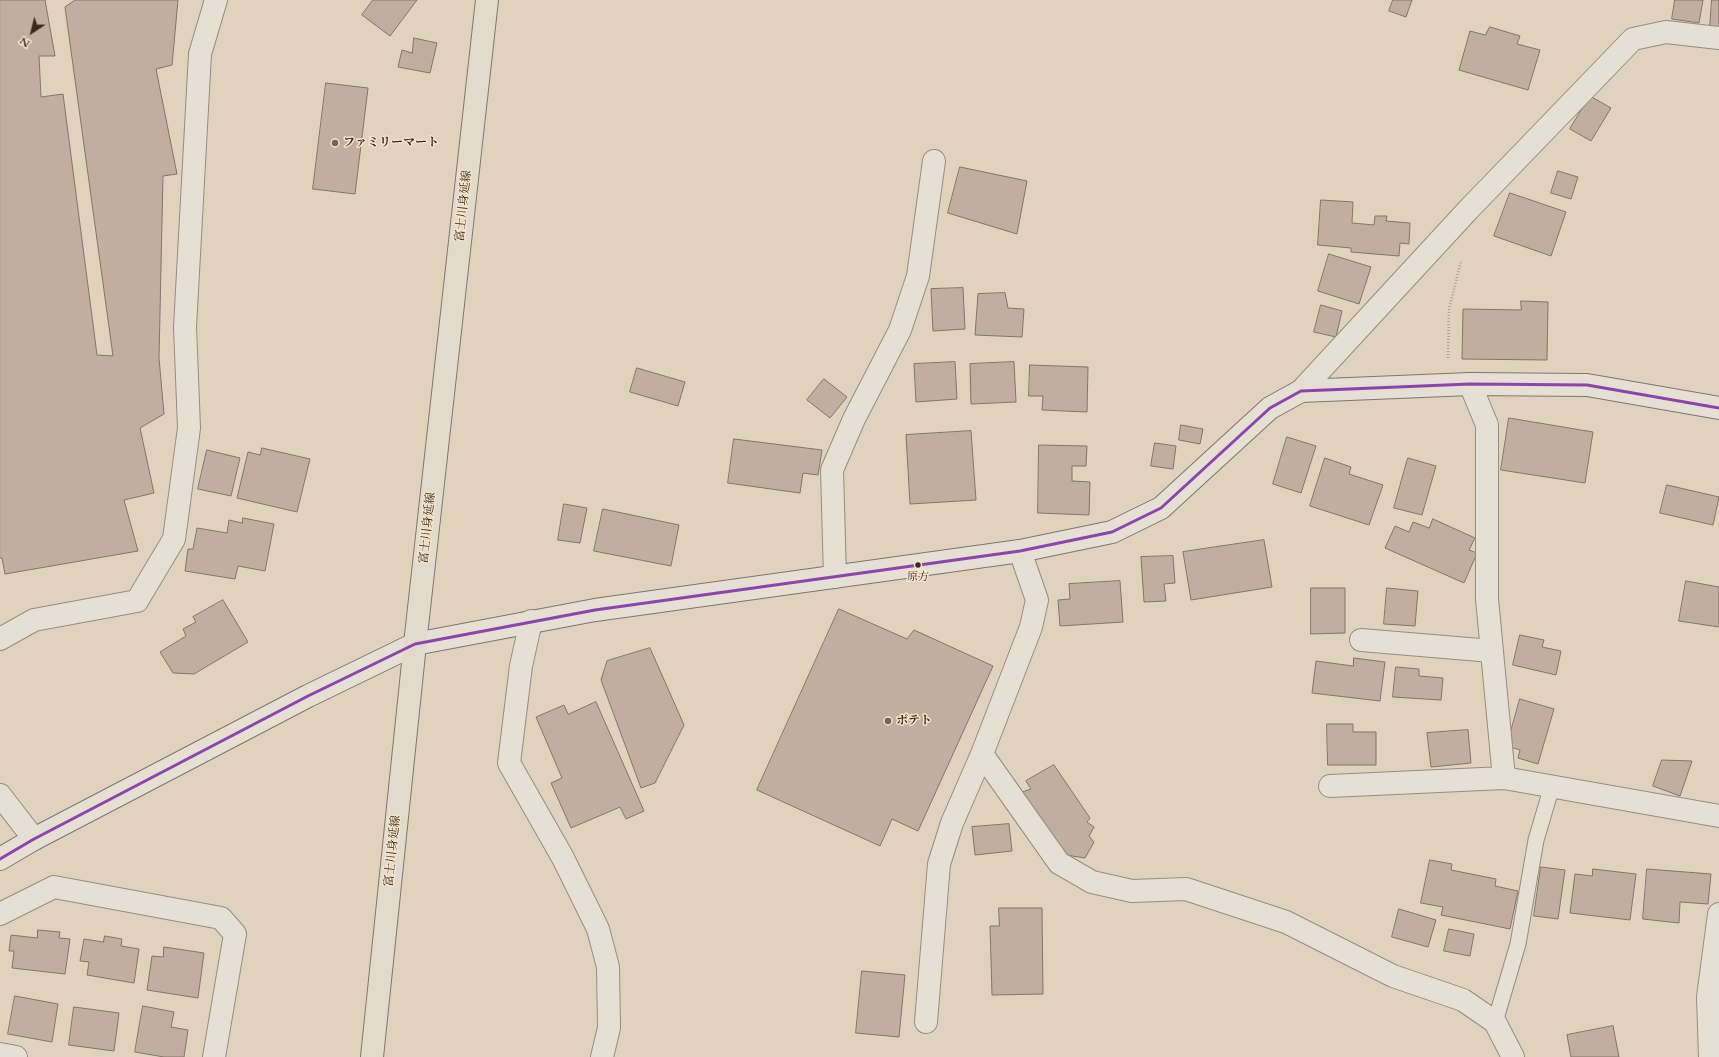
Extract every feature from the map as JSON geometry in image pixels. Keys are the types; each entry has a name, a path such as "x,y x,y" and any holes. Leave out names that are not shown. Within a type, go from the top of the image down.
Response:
{"main road":[{"name":"富士川身延線","path":"372,1057 415,644 487,0"}],"street":[{"path":"0,639 34,620 137,601 174,539 189,428 186,327 200,54 216,0"},
{"path":"0,859 34,839 308,696 415,644 595,610 1020,551 1112,532 1161,508 1270,408 1301,391 1463,216 1633,39 1666,32 1719,38"},
{"path":"835,577 832,470 854,418 900,330 918,276 934,161"},
{"path":"1301,391 1470,384 1587,385 1719,408"},
{"path":"1470,384 1487,425 1487,599 1504,778"},
{"path":"926,1022 939,864 952,823 982,754 1030,627 1036,600 1020,551"},
{"path":"531,621 521,666 509,763 563,858 598,929 608,967 609,1028 602,1057"},
{"path":"1361,640 1492,651"},
{"path":"982,754 1059,863 1092,882 1132,891 1186,889 1286,922 1393,976 1462,1000 1495,1022 1513,1057"},
{"path":"1330,786 1504,778 1719,816"},
{"path":"0,795 34,839"},
{"path":"0,914 54,888 221,918 235,934 214,1057"},
{"path":"1713,1053 1708,997 1719,914"},
{"path":"0,1054 16,1057"}],"lane":[{"path":"1495,1022 1518,944 1536,840 1552,786"}],"path":[{"path":"1447,385 1449,309 1461,260"}],"building":[{"path":"0,0 45,0 55,56 39,56 41,97 63,94 97,355 113,356 65,7 75,0 178,0 172,65 156,69 177,174 163,176 159,358 164,414 140,428 154,493 124,500 138,551 5,574 2,558 0,558"},
{"path":"373,0 417,0 390,36 362,15"},
{"path":"1393,0 1412,0 1406,17 1389,11"},
{"path":"1675,0 1703,0 1699,23 1672,19"},
{"path":"1712,0 1719,0 1719,28 1710,27"},
{"path":"1490,27 1520,36 1517,44 1540,50 1528,90 1459,70 1470,31 1485,35"},
{"path":"414,38 437,43 430,73 398,67 402,50 412,53"},
{"path":"326,83 368,88 355,194 313,189"},
{"path":"1590,96 1611,108 1591,141 1570,129"},
{"path":"960,167 1027,181 1017,234 948,213"},
{"path":"1558,171 1578,177 1571,199 1551,193"},
{"path":"1510,193 1566,212 1551,256 1494,236"},
{"path":"1321,200 1353,202 1352,223 1374,225 1375,216 1387,216 1386,221 1410,223 1409,244 1400,243 1399,256 1351,252 1351,248 1318,245"},
{"path":"1329,254 1371,267 1359,304 1318,291"},
{"path":"963,288 965,329 933,331 931,289"},
{"path":"1005,293 1008,308 1024,309 1022,337 975,335 978,294"},
{"path":"1521,301 1548,302 1547,360 1462,359 1463,309 1521,310"},
{"path":"1321,305 1342,311 1336,337 1314,332"},
{"path":"955,362 957,399 916,402 914,364"},
{"path":"1014,362 1016,402 971,404 970,364"},
{"path":"1030,365 1088,367 1087,412 1042,410 1043,396 1029,396"},
{"path":"637,368 685,382 678,406 630,392"},
{"path":"824,379 847,397 830,418 807,400"},
{"path":"1509,418 1593,432 1585,483 1501,470"},
{"path":"1181,425 1203,429 1200,444 1179,440"},
{"path":"971,431 976,500 910,504 906,435"},
{"path":"1287,437 1316,446 1301,493 1273,484"},
{"path":"734,439 822,450 818,475 803,473 800,493 728,483"},
{"path":"1155,443 1176,446 1173,469 1151,466"},
{"path":"1039,445 1087,446 1086,466 1072,466 1072,481 1090,482 1089,515 1038,513"},
{"path":"262,448 310,459 297,512 237,498 248,452 260,455"},
{"path":"207,450 240,458 231,496 198,489"},
{"path":"1325,458 1351,467 1349,474 1383,485 1369,525 1310,506"},
{"path":"1408,458 1436,466 1422,515 1394,508"},
{"path":"1667,485 1719,497 1713,525 1660,513"},
{"path":"564,504 587,508 580,543 558,540"},
{"path":"603,509 679,525 671,566 594,551"},
{"path":"243,518 274,524 265,571 238,566 235,579 185,571 188,549 193,549 197,528 227,533 229,520 242,523"},
{"path":"1433,519 1475,538 1469,550 1477,553 1464,583 1385,548 1395,526 1409,532 1413,522 1429,528"},
{"path":"1264,540 1272,587 1191,600 1183,552"},
{"path":"1173,556 1175,583 1164,584 1166,601 1144,602 1141,557"},
{"path":"1120,581 1123,622 1060,626 1058,600 1070,599 1069,584"},
{"path":"1686,581 1719,587 1719,627 1679,621"},
{"path":"1311,588 1345,588 1345,633 1311,634"},
{"path":"1387,588 1418,591 1415,626 1384,624"},
{"path":"223,600 248,642 194,674 173,673 160,652 186,636 183,629 196,622 193,617"},
{"path":"839,609 907,639 914,630 993,666 918,831 892,819 880,846 757,790"},
{"path":"1520,635 1544,640 1542,647 1561,651 1556,675 1513,665"},
{"path":"650,648 684,725 655,783 641,788 601,680 607,661"},
{"path":"1354,658 1385,662 1380,701 1312,693 1316,661 1353,666"},
{"path":"1396,667 1419,669 1419,676 1443,678 1441,700 1393,697"},
{"path":"1520,699 1554,709 1538,764 1518,758 1520,750 1507,746"},
{"path":"596,702 644,811 626,819 620,807 571,828 551,783 562,778 536,717 564,705 568,714"},
{"path":"1327,724 1353,724 1353,732 1376,732 1376,765 1328,765"},
{"path":"1468,730 1471,763 1431,767 1427,733"},
{"path":"1662,760 1692,761 1680,796 1653,786"},
{"path":"1054,765 1090,818 1087,822 1094,827 1089,836 1094,842 1085,858 1066,855 1022,792 1031,789 1026,781"},
{"path":"1009,824 1012,851 975,855 972,827"},
{"path":"1430,860 1452,864 1451,870 1496,879 1495,886 1518,891 1510,929 1441,915 1443,907 1421,903"},
{"path":"1541,867 1565,870 1558,919 1534,916"},
{"path":"1593,869 1636,874 1630,920 1570,913 1575,874 1592,876"},
{"path":"1647,869 1711,874 1708,904 1680,902 1679,923 1643,919"},
{"path":"999,908 1042,908 1043,994 992,995 990,926 999,926"},
{"path":"1399,909 1436,920 1428,947 1392,937"},
{"path":"1449,929 1474,934 1470,956 1444,951"},
{"path":"38,930 60,932 59,938 70,939 65,974 12,968 14,951 9,951 11,935 37,938"},
{"path":"105,936 122,939 121,946 139,949 134,983 87,975 89,962 80,961 84,939 103,942"},
{"path":"164,947 204,953 198,998 147,990 152,956 163,957"},
{"path":"862,971 905,975 899,1037 856,1033"},
{"path":"15,996 58,1004 52,1042 8,1034"},
{"path":"143,1006 174,1012 171,1027 188,1030 184,1057 164,1057 135,1052"},
{"path":"74,1007 119,1013 114,1051 69,1045"},
{"path":"1613,1026 1619,1057 1571,1057 1567,1035"}],"transit line":[{"path":"0,859 34,839 308,696 415,644 595,610 1020,551 1112,532 1161,508 1270,408 1301,391 1470,384 1587,385 1719,408"}],"place":[{"name":"ファミリーマート","path":"335,143"},
{"name":"原方","path":"918,565"},
{"name":"ポテト","path":"888,721"}]}
